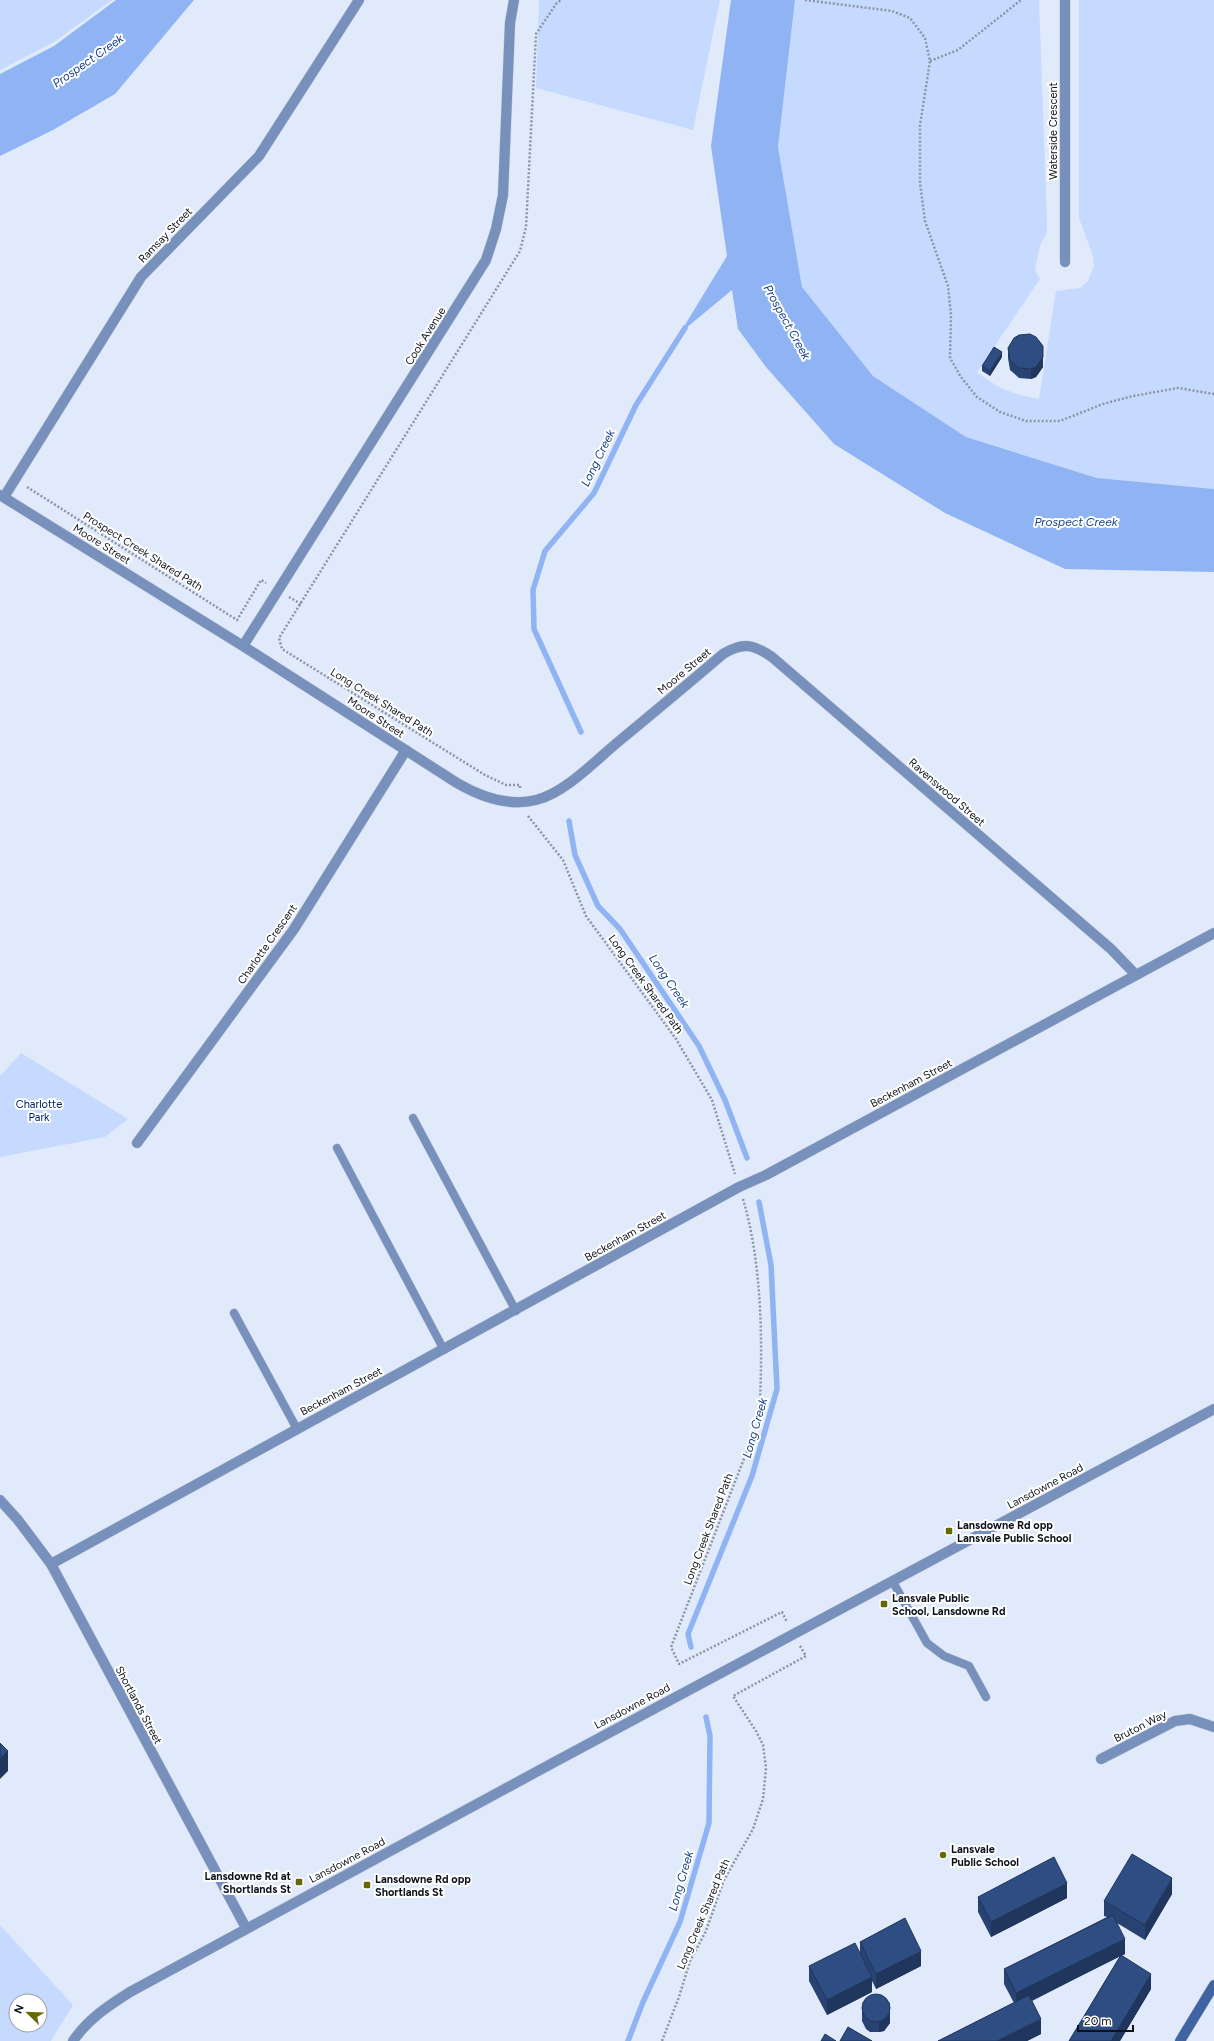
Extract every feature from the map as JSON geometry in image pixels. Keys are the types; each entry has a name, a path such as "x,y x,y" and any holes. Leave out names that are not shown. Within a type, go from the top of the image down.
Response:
{"main road":[{"path":"1180,2041 1214,1985"}],"street":[{"name":"Ramsay Street","path":"2,496 141,277 259,156 359,0"},
{"name":"Cook Avenue","path":"243,646 486,260 496,229 503,194 510,23 514,0"},
{"name":"Waterside Crescent","path":"1065,0 1065,262"},
{"name":"Moore Street","path":"2,496 243,646 474,793 491,799 509,802 536,800 551,794 570,782 723,654 733,648"},
{"name":"Ravenswood Street","path":"733,648 747,646 760,648 772,657 1111,948 1136,975"},
{"name":"Charlotte Crescent","path":"137,1143 294,928 406,750"},
{"name":"Beckenham Street","path":"51,1564 516,1311 739,1187 766,1175 1214,933"},
{"name":"Lansdowne Road","path":"73,2041 86,2024 102,2010 130,1992 717,1674 893,1582 1214,1409"},
{"name":"Shortlands Street","path":"0,1500 18,1520 51,1564 246,1928"},
{"name":"Bruton Way","path":"1101,1760 1176,1721 1190,1719 1214,1727"}],"lane":[{"path":"413,1118 516,1311"},
{"path":"337,1148 444,1350"},
{"path":"234,1313 297,1429"},
{"path":"893,1582 927,1643 944,1656 969,1666 986,1697"}],"path":[{"path":"805,0 892,11 910,18 925,38 930,61 920,125 920,183 925,221 948,286 951,315 950,358 961,377 977,397 1000,412 1026,421 1060,421 1103,404 1133,396 1178,388 1214,394"},
{"path":"930,61 958,50 1021,0"},
{"name":"Prospect Creek Shared Path","path":"14,479 237,620 261,580"},
{"name":"Long Creek Shared Path","path":"300,604 279,638 282,649 485,776 506,785 520,784"},
{"name":"Long Creek Shared Path","path":"528,817 563,860 586,916 676,1039 712,1100 734,1169"},
{"name":"Long Creek Shared Path","path":"747,1212 758,1270 761,1383 759,1420 671,1647 679,1664 782,1612"},
{"name":"Long Creek Shared Path","path":"662,2041 679,1997 690,1961 706,1931 724,1880 753,1829 763,1799 766,1768 762,1745 756,1731 733,1696 806,1656"}],"green space":[{"path":"0,0 112,0 54,42 0,70"},
{"path":"539,0 720,0 693,130 536,88"},
{"path":"795,0 1039,0 1047,223 1047,233 1040,245 1035,270 1040,279 977,372 999,387 1021,395 1039,399 1056,291 1080,288 1088,281 1094,266 1093,256 1079,218 1079,0 1214,0 1214,489 1097,478 966,437 873,376 802,288 778,147"},
{"name":"Charlotte Park","path":"21,1053 128,1119 105,1137 0,1157 0,1076"},
{"path":"0,1925 73,2005 51,2041 0,2041"}],"water":[{"name":"Prospect Creek","path":"116,0 194,0 115,94 53,130 0,156 0,74 54,46"},
{"name":"Prospect Creek","path":"731,0 795,0 778,147 802,287 873,376 966,437 1097,478 1214,489 1214,572 1065,569 945,513 834,444 766,367 738,329 732,290 680,333 727,256 711,146"}],"building":[{"path":"1030,334 1036,337 1043,346 1043,357 1036,367 1031,369 1019,368 1010,360 1008,348 1014,338 1019,335"},
{"path":"994,347 1002,352 990,371 982,366"},
{"path":"0,1743 8,1751 0,1759"},
{"path":"1132,1854 1172,1878 1145,1925 1104,1901"},
{"path":"1054,1857 1067,1883 991,1922 978,1897"},
{"path":"1113,1915 1125,1939 1016,1993 1004,1969"},
{"path":"905,1918 921,1951 876,1974 860,1942"},
{"path":"855,1943 872,1977 827,2000 809,1966"},
{"path":"1121,1955 1151,1974 1111,2041 1069,2041"},
{"path":"876,1994 886,1998 890,2008 886,2018 876,2022 866,2018 862,2008 866,1998"},
{"path":"1029,1995 1041,2019 997,2041 938,2041"},
{"path":"848,2027 872,2041 840,2041"},
{"path":"825,2034 836,2041 821,2041"}],"waterway":[{"name":"Long Creek","path":"581,732 534,629 533,590 545,551 594,493 636,405 685,328"},
{"name":"Long Creek","path":"569,821 575,855 598,906 620,929 699,1046 725,1100 747,1158"},
{"name":"Long Creek","path":"691,1647 688,1634 752,1476 777,1389 771,1265 759,1202"},
{"name":"Long Creek","path":"628,2041 643,2002 680,1922 709,1823 710,1736 706,1717"}],"place":[{"name":"Lansdowne Rd opp Lansvale Public School","path":"949,1531"},
{"name":"Lansvale Public School, Lansdowne Rd","path":"884,1604"},
{"name":"Lansvale Public School","path":"943,1855"},
{"name":"Lansdowne Rd at Shortlands St","path":"299,1882"},
{"name":"Lansdowne Rd opp Shortlands St","path":"367,1885"}]}
